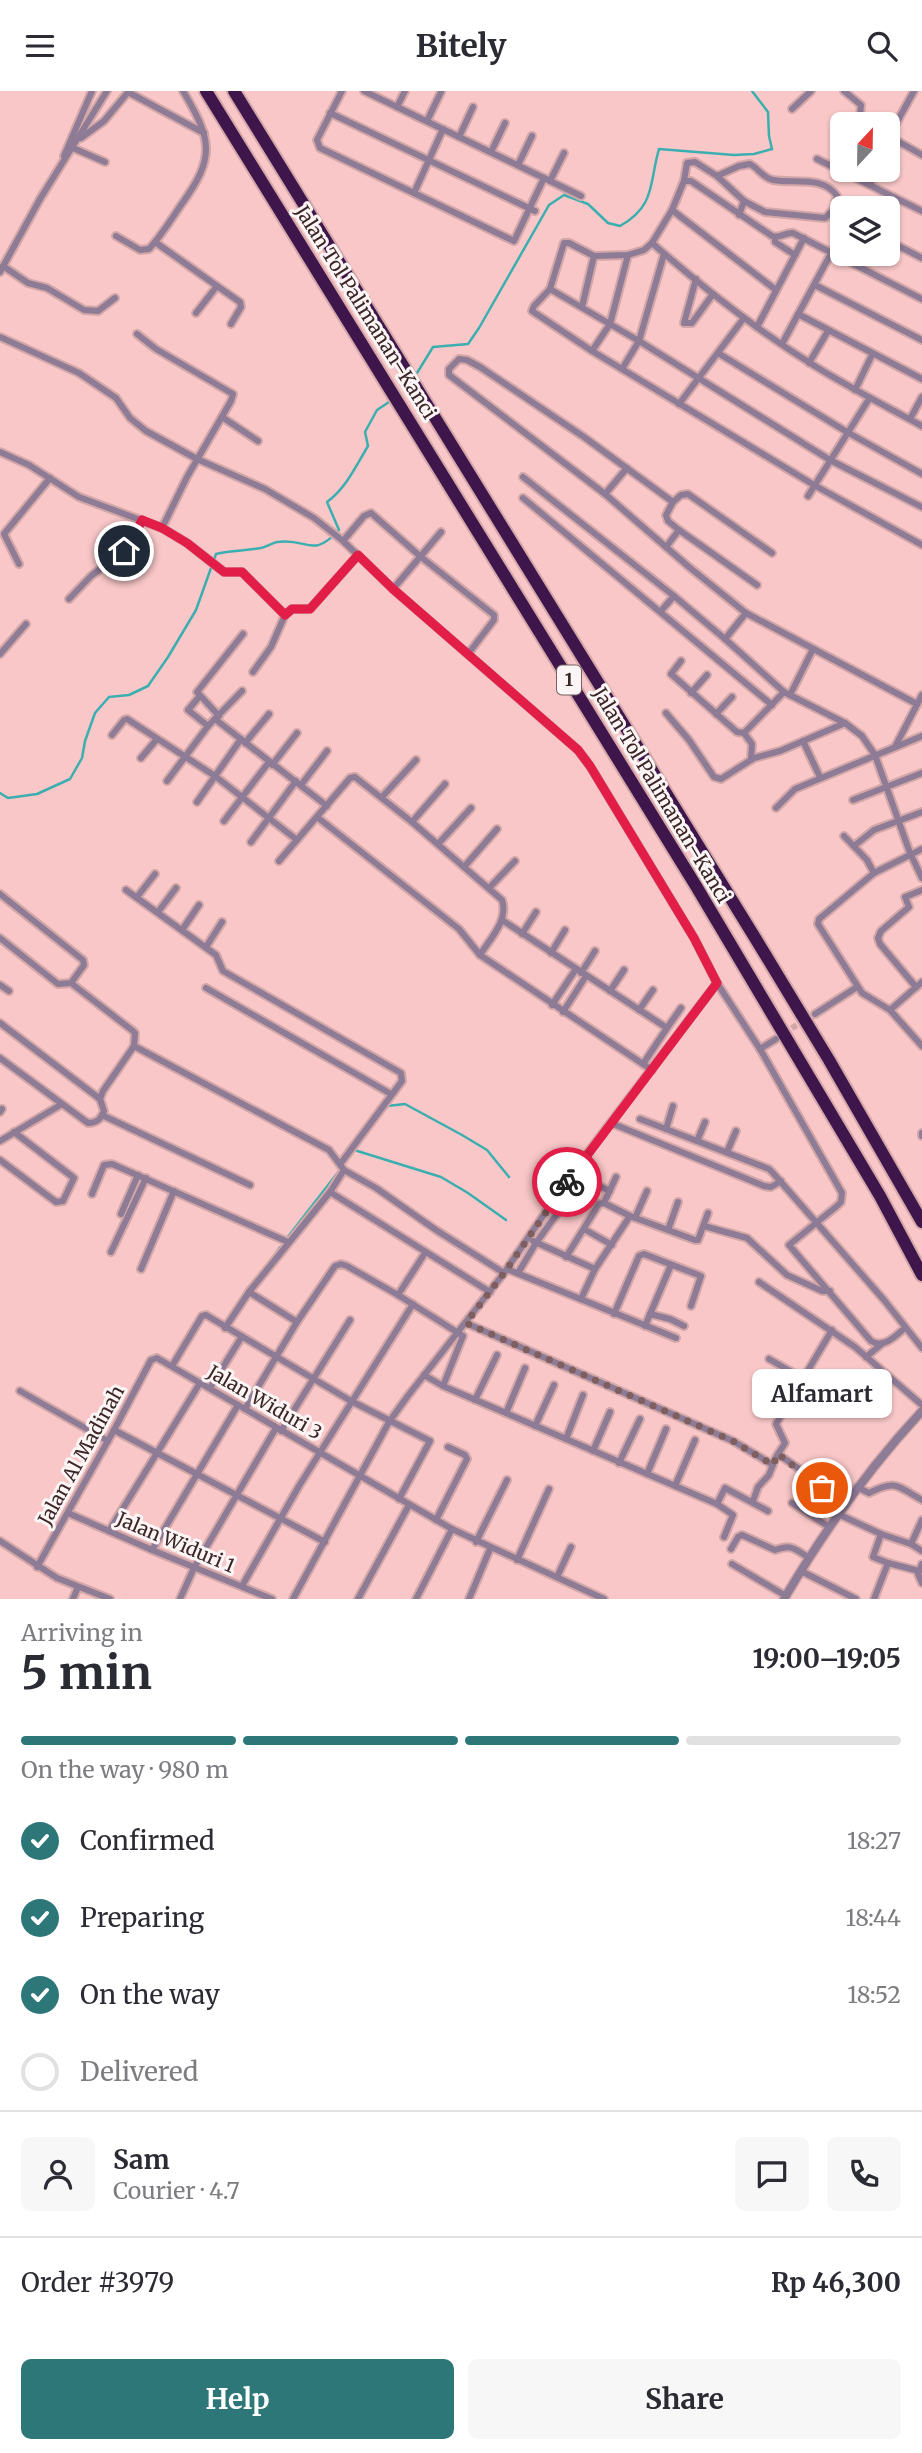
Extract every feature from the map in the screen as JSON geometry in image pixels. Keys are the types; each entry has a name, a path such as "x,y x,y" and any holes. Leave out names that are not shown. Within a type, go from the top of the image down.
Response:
{"highway":[{"name":"Jalan Tol Palimanan–Kanci","path":"206,91 696,886 880,1196 922,1275"},
{"name":"Jalan Tol Palimanan–Kanci","path":"234,91 786,989 922,1223"}],"street":[{"path":"59,168 92,91"},
{"path":"107,91 1,269 28,283 47,288 84,310 98,311 115,298"},
{"path":"116,236 144,251 149,249 202,173 205,161 204,134 183,91"},
{"path":"342,91 317,140 320,148 514,241 564,153"},
{"path":"365,91 581,196"},
{"path":"397,107 405,91"},
{"path":"792,109 811,91"},
{"path":"844,91 861,105 860,112"},
{"path":"78,139 104,121 129,92 204,134"},
{"path":"427,121 441,92"},
{"path":"900,116 914,92 922,99"},
{"path":"459,137 473,107"},
{"path":"330,113 532,210"},
{"path":"491,152 505,123"},
{"path":"414,193 443,129"},
{"path":"518,165 532,136"},
{"path":"900,143 922,155"},
{"path":"73,148 105,162"},
{"path":"817,159 922,211"},
{"path":"830,213 825,218 765,212 744,201 717,176 691,161 685,165 684,181 672,210 652,243 636,254 594,256 564,243 550,289 532,311 679,404 814,485 922,545"},
{"path":"717,176 750,164 771,179 823,184 837,196"},
{"path":"684,181 691,181 775,237 789,233 827,250 830,254 816,285 782,344"},
{"path":"739,215 744,201"},
{"path":"672,210 776,290"},
{"path":"775,237 775,242 795,255"},
{"path":"757,327 803,238"},
{"path":"155,242 240,302 240,312 231,324"},
{"path":"652,243 744,319 808,363 922,426"},
{"path":"900,247 922,258"},
{"path":"622,369 639,341 664,254"},
{"path":"592,351 610,324 628,255"},
{"path":"582,307 594,256"},
{"path":"860,266 922,299"},
{"path":"696,279 684,323 692,323 713,294"},
{"path":"816,285 922,340"},
{"path":"196,313 217,286"},
{"path":"550,289 830,460 922,507"},
{"path":"798,314 922,379"},
{"path":"679,404 744,319"},
{"path":"808,363 828,331"},
{"path":"137,334 156,349 233,394 162,528"},
{"path":"0,337 79,373 116,398 130,418 146,432 274,494 329,530 578,750 694,938 717,983 760,1049 842,1193 841,1202 837,1206 789,1245 871,1341 876,1344 883,1343"},
{"path":"718,353 847,432 922,474"},
{"path":"855,390 872,355"},
{"path":"673,502 480,367 459,359 449,369 449,375 604,494 746,613 917,704"},
{"path":"910,419 922,397"},
{"path":"808,496 869,399"},
{"path":"222,417 258,441"},
{"path":"0,452 50,478 79,497 162,528 224,572 242,572 285,615"},
{"path":"604,494 627,468"},
{"path":"523,477 674,596 787,694 856,730 875,755 922,878"},
{"path":"19,564 4,534 50,478"},
{"path":"757,585 679,530 667,518 673,502 681,495 688,494 772,553"},
{"path":"523,498 772,705"},
{"path":"550,520 560,508"},
{"path":"341,540 364,516 371,513 495,617 468,654"},
{"path":"69,599 91,576 124,551 142,520"},
{"path":"666,547 679,530"},
{"path":"393,589 441,532"},
{"path":"253,672 271,647 285,615 292,609 310,609 358,555"},
{"path":"661,611 674,596"},
{"path":"725,639 746,613"},
{"path":"0,654 26,624"},
{"path":"243,634 197,689 199,697 217,718 270,764 327,806"},
{"path":"744,733 787,694 813,649"},
{"path":"681,661 671,674 737,732 744,733 752,744 750,760"},
{"path":"691,693 707,675"},
{"path":"167,781 208,726 242,691"},
{"path":"895,747 922,695"},
{"path":"199,697 188,710 208,726"},
{"path":"716,714 732,697"},
{"path":"666,713 689,740 714,777 721,779 750,760 845,723"},
{"path":"197,802 243,741 269,714"},
{"path":"112,735 127,719 215,776 297,840"},
{"path":"224,821 297,733"},
{"path":"776,809 795,789 922,736"},
{"path":"141,758 157,739"},
{"path":"803,741 820,777"},
{"path":"251,842 269,817 327,751"},
{"path":"382,797 416,760"},
{"path":"853,800 922,773"},
{"path":"279,862 353,776 438,844 504,904 502,920 480,955"},
{"path":"412,822 445,784"},
{"path":"438,844 471,809"},
{"path":"854,846 869,833 922,812"},
{"path":"317,817 459,929 480,955 652,1070"},
{"path":"464,867 497,829"},
{"path":"844,836 874,873"},
{"path":"922,849 874,873 818,921 857,987 890,1010 922,1046"},
{"path":"489,888 515,861"},
{"path":"137,897 155,874"},
{"path":"158,912 176,888"},
{"path":"126,890 216,955 223,971 401,1073 403,1079 342,1166 330,1192 249,1292 225,1328"},
{"path":"890,1010 919,984 880,944 878,938 881,931 909,907 905,897 922,890"},
{"path":"0,894 83,960 84,965 71,983 63,985 53,981 0,938"},
{"path":"181,930 200,905"},
{"path":"522,934 536,912"},
{"path":"502,920 667,1028"},
{"path":"206,947 222,922"},
{"path":"551,953 565,930"},
{"path":"563,1012 581,973 595,951"},
{"path":"610,991 624,969"},
{"path":"552,1005 581,973"},
{"path":"71,983 133,1031 135,1037 134,1046 100,1099"},
{"path":"293,1599 389,1422 506,1271 573,1172 717,983"},
{"path":"0,985 9,991"},
{"path":"815,1014 857,987"},
{"path":"206,988 391,1094"},
{"path":"639,1010 653,990"},
{"path":"643,1064 681,1008"},
{"path":"0,1023 100,1099 104,1111 102,1115 94,1123 88,1123 0,1058"},
{"path":"760,1049 776,1039"},
{"path":"134,1046 329,1150 342,1166 436,1230 506,1271 518,1273 676,1338"},
{"path":"0,1141 62,1104"},
{"path":"666,1129 673,1106"},
{"path":"102,1115 250,1185"},
{"path":"640,1119 769,1168 817,1221 922,1348"},
{"path":"685,1155 705,1122"},
{"path":"611,1123 768,1187 781,1181"},
{"path":"727,1152 736,1131"},
{"path":"0,1160 56,1202 63,1201 73,1184 74,1178 14,1132"},
{"path":"92,1195 104,1165 112,1164 288,1242"},
{"path":"573,1172 610,1191"},
{"path":"121,1214 138,1175"},
{"path":"604,1203 616,1177"},
{"path":"111,1252 146,1178"},
{"path":"518,1273 582,1178"},
{"path":"141,1269 174,1191"},
{"path":"581,1299 596,1269 633,1217 647,1191"},
{"path":"330,1192 490,1292"},
{"path":"668,1230 678,1202"},
{"path":"566,1257 599,1204 604,1203 633,1217 698,1240 708,1213"},
{"path":"704,1226 728,1234 741,1235 787,1275 822,1291 830,1291"},
{"path":"584,1230 612,1245"},
{"path":"528,1238 596,1269"},
{"path":"398,1295 425,1253"},
{"path":"614,1314 639,1256 644,1254 701,1276 691,1306"},
{"path":"152,1550 297,1322 331,1271 341,1264 398,1295 463,1336 443,1386"},
{"path":"645,1326 671,1265"},
{"path":"759,1282 832,1330 922,1405"},
{"path":"249,1292 297,1322"},
{"path":"242,1586 279,1518 413,1304"},
{"path":"650,1314 684,1326"},
{"path":"172,1366 202,1316 208,1317 351,1401 430,1441 399,1499"},
{"path":"180,1599 194,1568 237,1494 350,1320"},
{"path":"466,1323 733,1441 773,1465"},
{"path":"866,1357 905,1328"},
{"path":"753,1501 785,1440 776,1429 776,1424 832,1330"},
{"path":"210,1388 241,1338"},
{"path":"475,1400 497,1355"},
{"name":"Jalan Widuri 3","path":"153,1358 172,1366 476,1542 604,1599"},
{"name":"Jalan Al Madinah","path":"37,1567 153,1358"},
{"path":"769,1359 804,1379"},
{"path":"506,1413 525,1369"},
{"path":"424,1375 443,1386 717,1504 733,1515 723,1537"},
{"path":"109,1531 200,1383"},
{"path":"535,1426 554,1385"},
{"path":"20,1391 108,1441"},
{"path":"566,1439 583,1395"},
{"path":"732,1563 785,1597 857,1487 922,1411"},
{"path":"593,1451 610,1412"},
{"path":"619,1463 639,1419"},
{"path":"647,1474 666,1429"},
{"path":"114,1430 326,1542"},
{"path":"675,1486 695,1440"},
{"path":"436,1520 467,1459 465,1455 448,1447"},
{"path":"778,1454 844,1506"},
{"path":"476,1542 507,1480"},
{"path":"857,1487 869,1493 884,1485 894,1484 922,1500"},
{"path":"717,1504 725,1488 768,1511"},
{"path":"517,1560 549,1489"},
{"path":"792,1503 829,1527"},
{"path":"358,1599 409,1505"},
{"name":"Jalan Widuri 1","path":"68,1513 272,1599"},
{"path":"838,1514 881,1534 911,1543 922,1551"},
{"path":"911,1543 922,1520"},
{"path":"416,1599 452,1529"},
{"path":"881,1534 873,1557 919,1571"},
{"path":"731,1549 737,1537 742,1535 776,1550 783,1546 792,1547 809,1558"},
{"path":"0,1541 37,1567 110,1599"},
{"path":"557,1577 571,1547"},
{"path":"469,1599 490,1549"},
{"path":"874,1599 888,1563"},
{"path":"922,1564 919,1571 922,1583"},
{"path":"801,1571 856,1599"},
{"path":"73,1599 78,1587"}],"waterway":[{"path":"417,373 433,347 468,344 549,205 564,195 588,204 608,223 620,226 632,218 646,202 659,149 734,155 754,154 772,149 768,112 752,91"},
{"path":"0,793 8,798 37,794 70,779 82,758 95,713 109,697 129,695 148,686 168,657 196,610 216,554 261,548 287,541 315,546 330,539 339,530 327,502 340,490 355,469 368,446 365,432 377,410 389,402"},
{"path":"385,1109 387,1106 405,1104 462,1135 487,1150 509,1177"},
{"path":"351,1149 441,1177 506,1220"},
{"path":"287,1238 339,1171"},
{"path":"273,1258 280,1247"}],"tunnel":[{"path":"784,1033 815,1014"}],"way so far":[{"path":"567,1182 466,1323 733,1441 773,1465 778,1454 822,1488"}],"place":[{"name":"Alfamart","path":"822,1488"}],"route":[{"path":"124,551 142,520 187,543 224,572 242,572 285,615 292,609 310,609 358,555 393,589 578,750 590,766 694,938 717,983 567,1182"}]}
